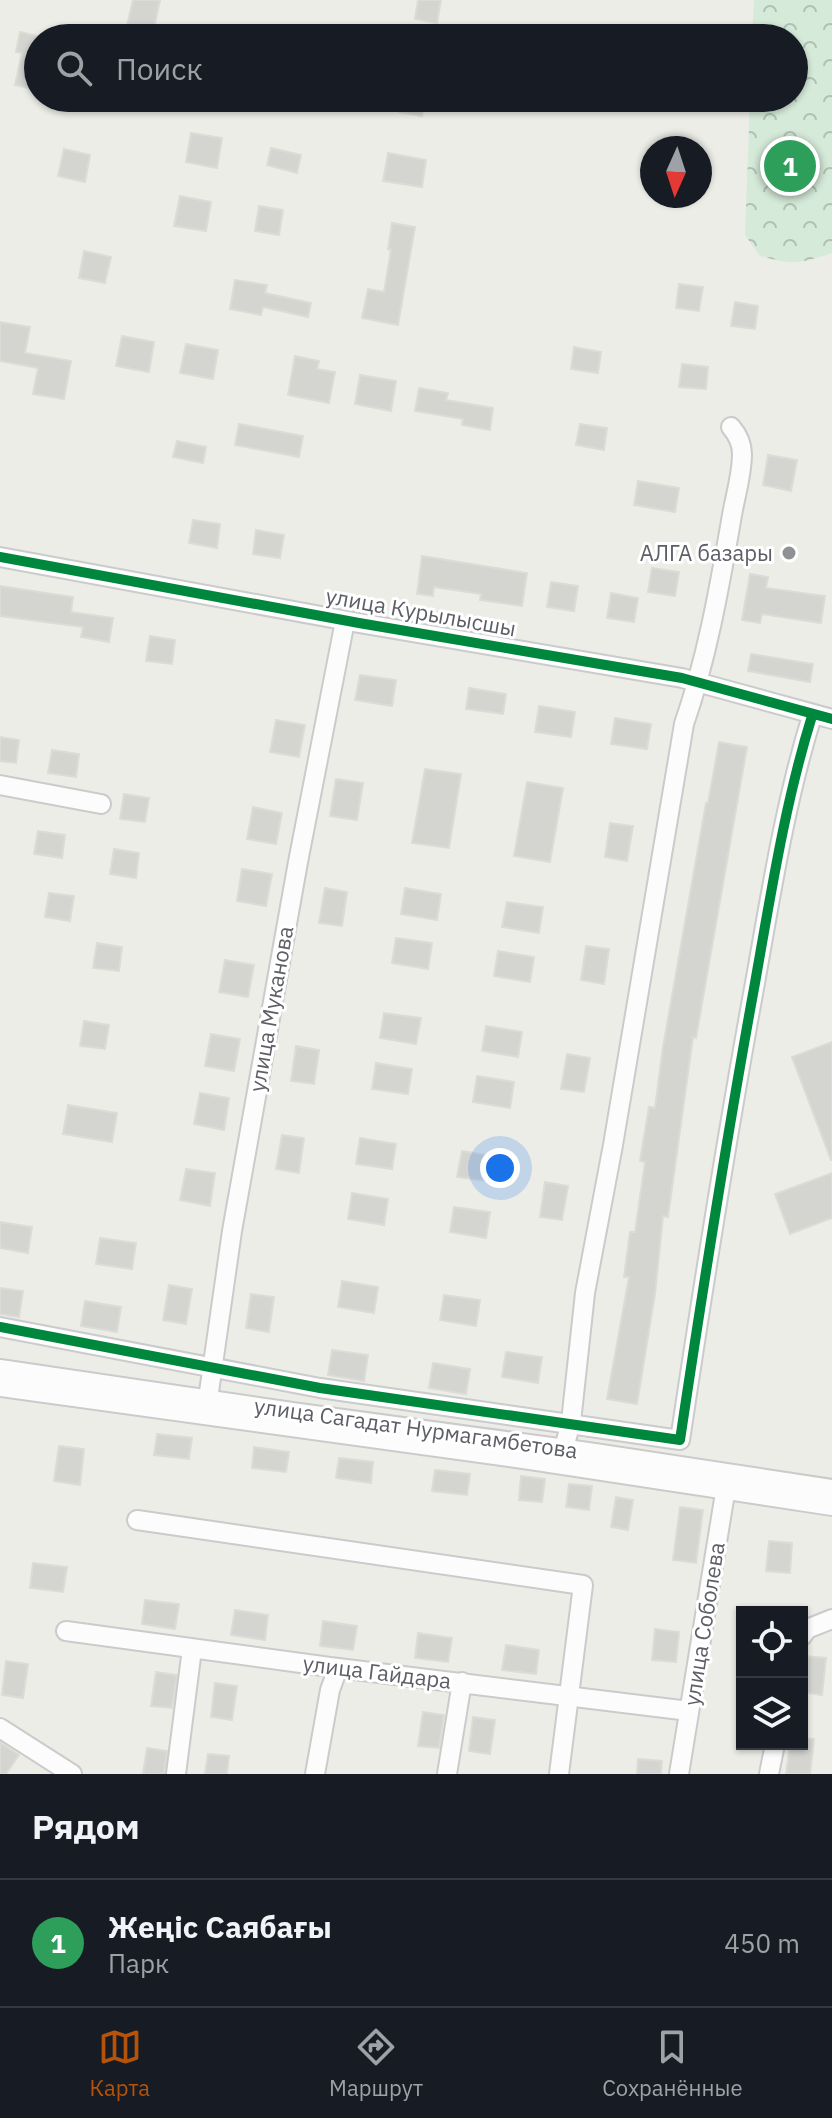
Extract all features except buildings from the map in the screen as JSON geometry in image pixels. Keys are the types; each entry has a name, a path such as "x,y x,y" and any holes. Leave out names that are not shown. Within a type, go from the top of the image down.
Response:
{"street":[{"path":"564,1448 571,1422 585,1293 613,1145 660,857 684,724 698,683 721,575 742,453 737,434 731,427"},
{"name":"улица Курылысшы","path":"0,557 345,621 652,673 832,719"},
{"name":"улица Муканова","path":"208,1399 244,1158 345,621"},
{"path":"0,1327 320,1388 680,1440 732,1115 775,874 796,767 812,716"},
{"path":"0,785 101,804"},
{"name":"улица Сагадат Нурмагамбетова","path":"0,1369 564,1448 727,1482 832,1489"},
{"path":"0,1387 530,1460 727,1482 832,1506"},
{"name":"улица Соболева","path":"679,1774 727,1482"},
{"path":"137,1520 583,1585 559,1774"},
{"path":"808,1629 832,1619"},
{"name":"улица Гайдара","path":"66,1631 689,1711"},
{"path":"176,1774 192,1649"},
{"path":"315,1774 330,1690 338,1668"},
{"path":"447,1774 462,1682"},
{"path":"0,1728 72,1774"},
{"path":"769,1774 774,1750"}],"green space":[{"path":"754,0 832,0 832,253 803,261 781,261 760,256 745,235 749,112 808,112 808,24 753,24"}],"cycle path":[{"path":"0,557 682,678 832,719"},
{"path":"0,1327 320,1388 680,1440 725,1154 773,882 786,815 812,716"}],"place":[{"name":"Жеңіс Саябағы","path":"790,166"},
{"name":"АЛГА базары","path":"789,553"}]}
